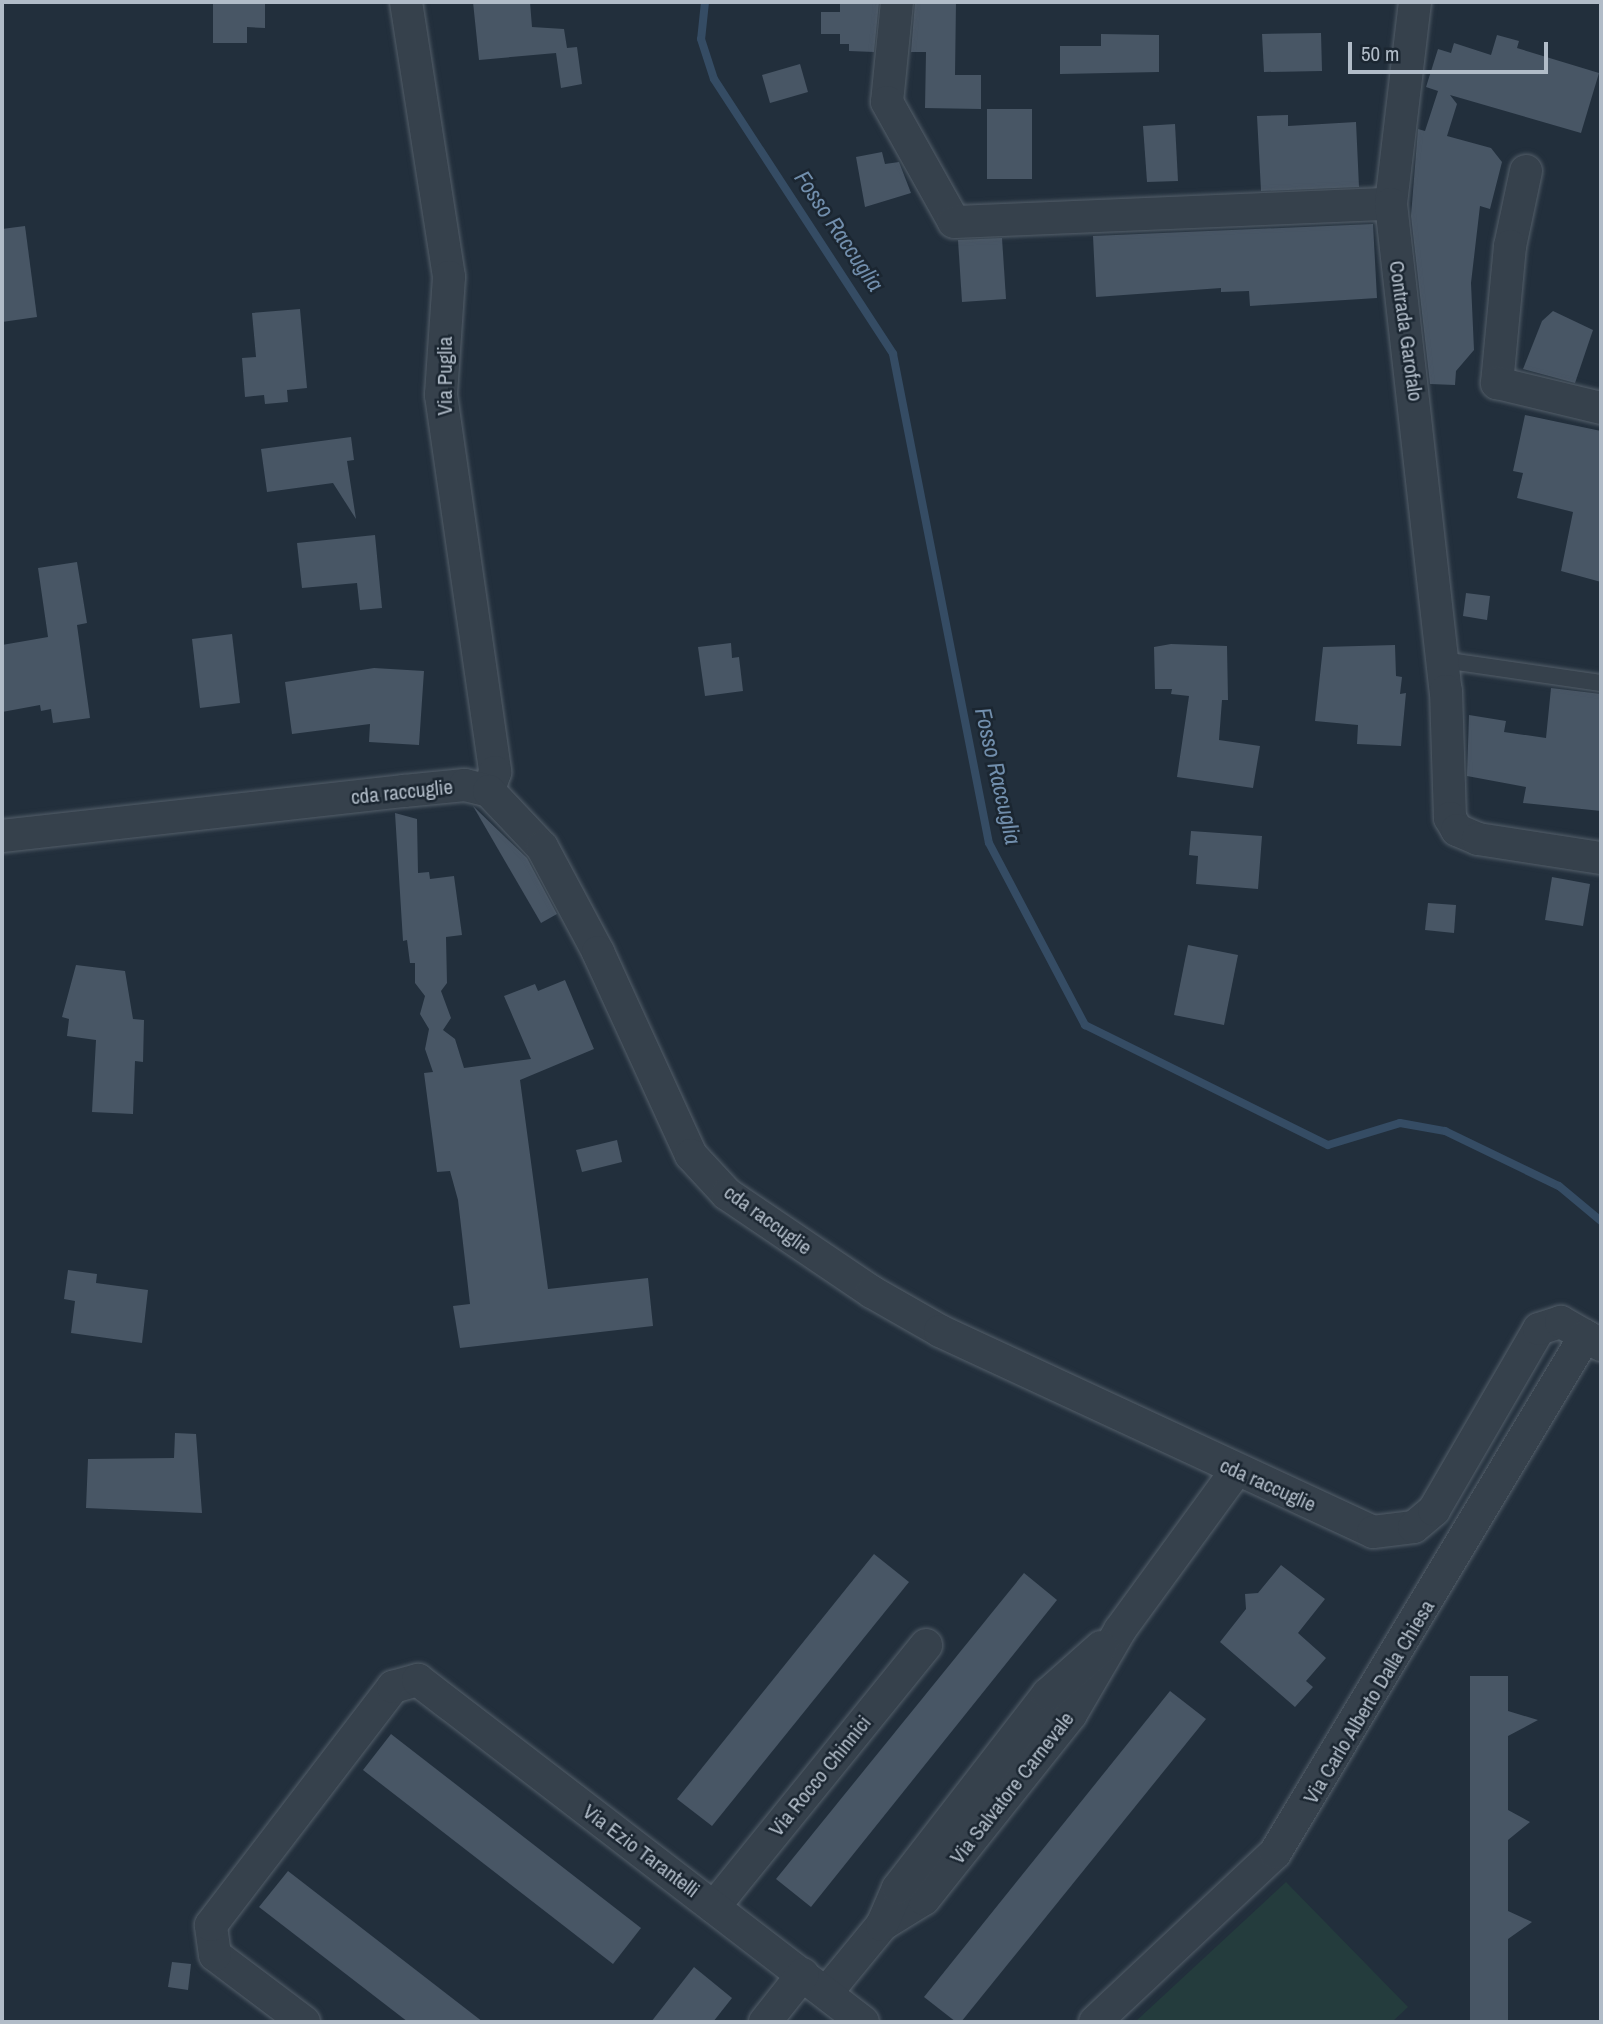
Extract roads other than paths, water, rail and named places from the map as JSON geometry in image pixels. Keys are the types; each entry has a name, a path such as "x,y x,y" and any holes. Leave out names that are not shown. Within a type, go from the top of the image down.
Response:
{"street":[{"name":"Via Puglia","path":"406,2 449,276 441,395 495,772 489,791"},
{"path":"897,2 887,102 954,222 1391,204"},
{"name":"Contrada Garofalo","path":"1415,2 1391,204 1443,660 1446,788 1457,830 1478,839 1601,858"},
{"path":"1527,171 1510,246 1497,383 1601,408"},
{"name":"cda raccuglie","path":"2,836 404,790 465,785 489,791 542,847 598,952 691,1155 727,1194 872,1292 940,1331 1236,1471 1373,1532 1414,1527 1434,1510 1539,1329 1561,1322 1593,1341"},
{"name":"Via Carlo Alberto Dalla Chiesa","path":"1095,2022 1275,1853 1593,1341"},
{"name":"Via Salvatore Carnevale","path":"827,1992 882,1925 898,1888 1048,1694 1120,1630 1236,1471"},
{"name":"Via Rocco Chinnici","path":"714,1907 926,1645"},
{"name":"Via Ezio Tarantelli","path":"304,2022 215,1955 211,1925 393,1687 418,1680 863,2022"},
{"path":"765,2022 803,1974"}],"lane":[{"path":"1443,660 1601,683"}],"waterway":[{"name":"Fosso Raccuglia","path":"705,2 701,39 714,79 893,354 989,843 1085,1025 1328,1145 1400,1123 1445,1131 1559,1186 1601,1221"}]}
